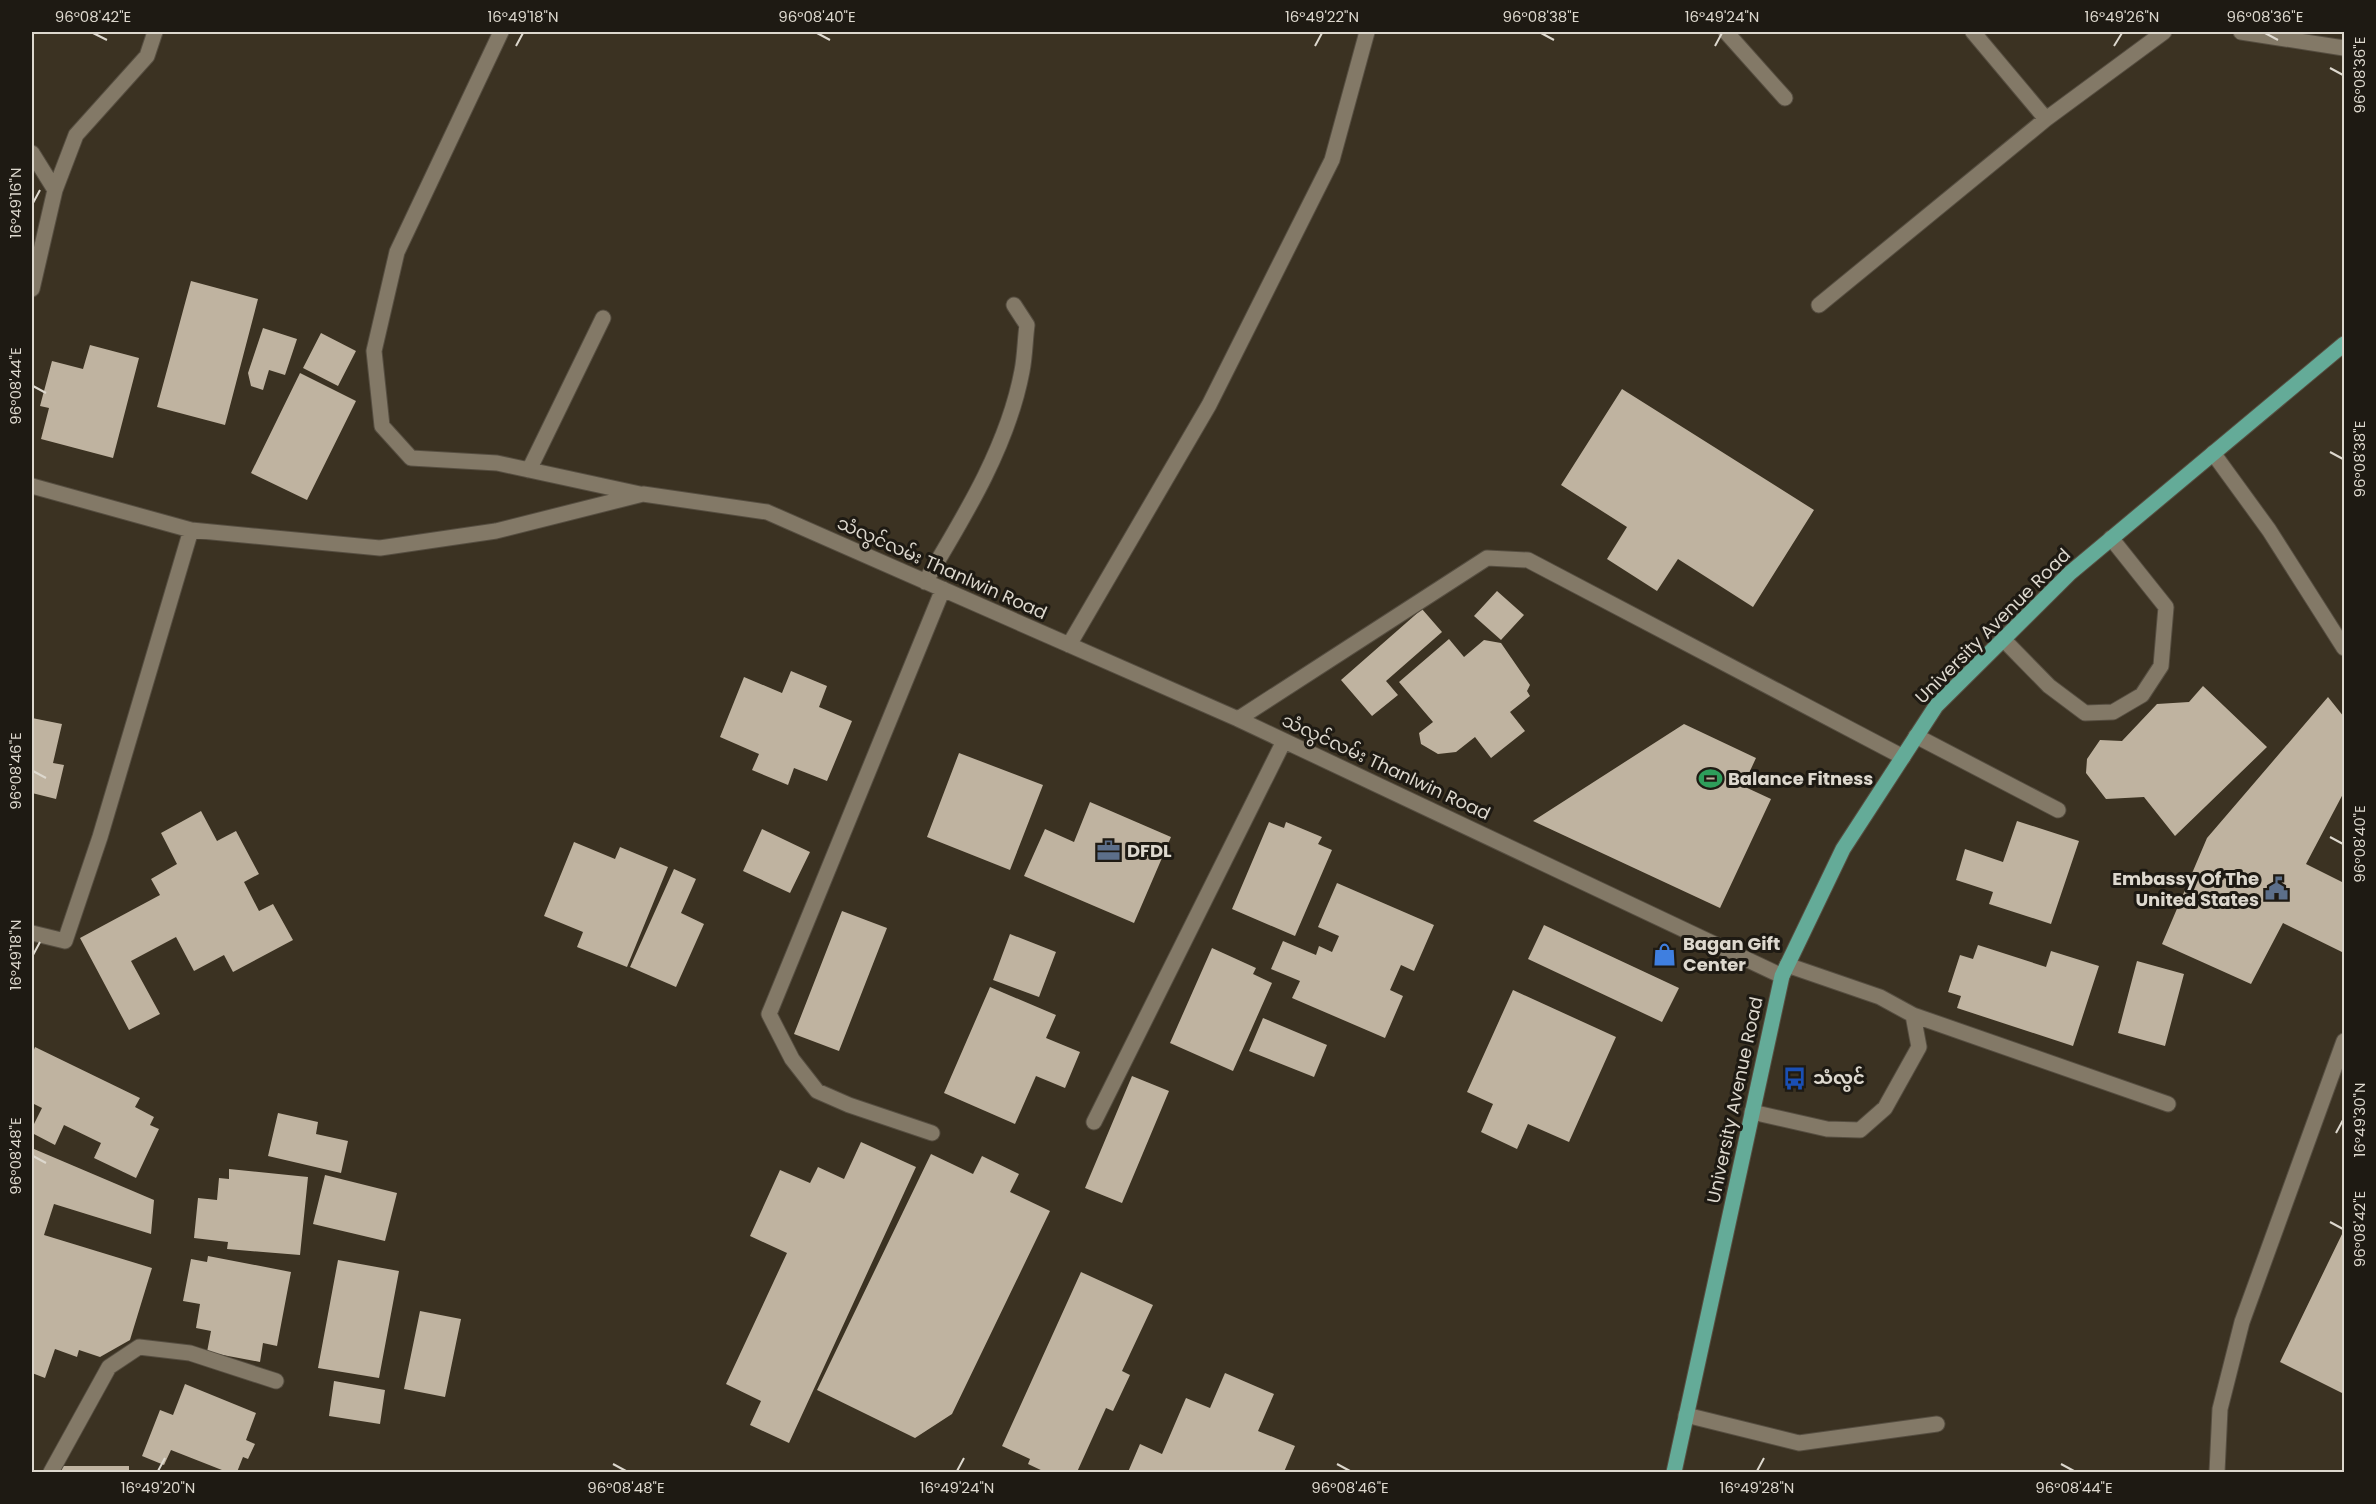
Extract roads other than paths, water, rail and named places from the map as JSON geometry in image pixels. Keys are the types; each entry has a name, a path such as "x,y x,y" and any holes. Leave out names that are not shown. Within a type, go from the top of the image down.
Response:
{"main road":[{"name":"University Avenue Road","path":"1674,1473 1784,970 1843,849 1936,706 2070,573 2344,344"}],"street":[{"path":"32,289 54,190 76,135 147,56 155,32"},
{"path":"501,32 397,252 374,351 382,426 411,458 497,463 643,495"},
{"path":"1069,645 1209,405 1332,160 1366,32"},
{"path":"1726,32 1785,98"},
{"path":"1973,32 2046,119"},
{"path":"1819,305 2046,119 2164,32"},
{"path":"2241,32 2344,48"},
{"path":"32,153 54,190"},
{"path":"926,582 961,522 1002,436 1022,371 1027,325 1014,305"},
{"path":"529,470 603,318"},
{"path":"2213,453 2269,530 2344,648"},
{"name":"သံလွင်လမ်း Thanlwin Road","path":"32,486 191,530 380,548 496,531 643,495 767,512 1238,719 1784,970 1880,998 1913,1015 2168,1104"},
{"path":"32,933 65,941 100,837 191,530"},
{"path":"2003,639 2049,686 2085,713 2113,712 2142,695 2161,666 2166,607 2111,538"},
{"path":"1238,719 1487,558 1528,560 1903,757"},
{"path":"932,1133 849,1105 817,1091 792,1059 769,1014 943,590"},
{"path":"1916,736 2058,810"},
{"path":"1094,1122 1284,741"},
{"path":"1752,1112 1827,1129 1860,1130 1884,1108 1919,1047 1913,1015"},
{"path":"2217,1473 2220,1409 2242,1322 2344,1041"},
{"path":"51,1473 109,1367 140,1347 190,1353 276,1381"},
{"path":"1686,1415 1799,1443 1937,1424"}],"place":[{"name":"Balance Fitness","path":"1710,779"},
{"name":"DFDL","path":"1109,851"},
{"name":"Embassy Of The United States","path":"2277,889"},
{"name":"Bagan Gift Center","path":"1665,954"},
{"name":"သံလွင်","path":"1795,1078"}]}
